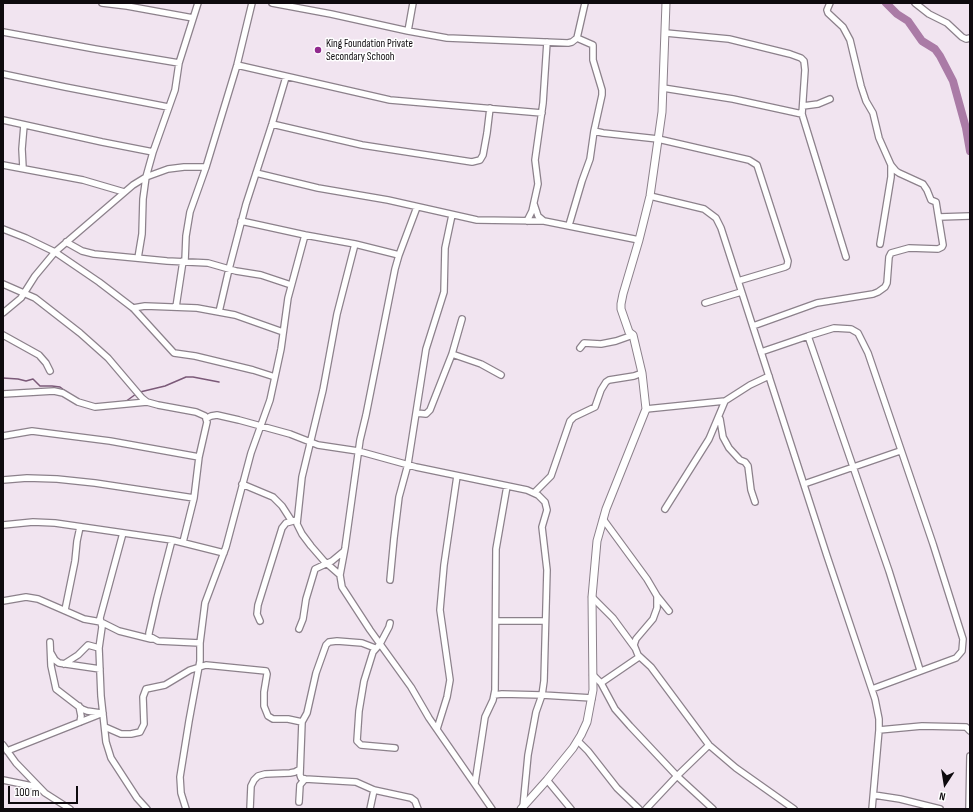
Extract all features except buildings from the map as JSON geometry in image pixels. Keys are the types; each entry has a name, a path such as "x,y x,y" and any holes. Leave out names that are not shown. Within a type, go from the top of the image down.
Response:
{"street":[{"path":"102,3 193,18"},
{"path":"138,258 142,234 143,199 146,177 153,152 175,90 179,63 198,3"},
{"path":"176,307 184,261 190,212 206,167 238,65 252,3"},
{"path":"272,3 408,31 462,39 568,43 577,38 585,3"},
{"path":"408,31 413,3"},
{"path":"522,808 547,780 578,741 587,722 592,698 592,597 597,541 603,520 646,410 642,373 633,335 629,332 621,309 621,304 650,196 663,88 666,3"},
{"path":"753,326 817,303 878,292 885,287 887,283 889,257 891,253 909,248 938,249 942,247 937,203 931,200 923,184 899,173 891,164 879,138 875,119 861,86 850,40 843,27 828,13 827,10 830,3"},
{"path":"914,3 929,14 946,23 962,37 966,39 970,38"},
{"path":"3,32 179,63"},
{"path":"666,32 729,39 797,56 804,61 802,114 846,257"},
{"path":"569,225 588,165 602,90 593,60 593,45 577,38"},
{"path":"528,221 532,211 538,184 535,160 542,113 547,42"},
{"path":"238,65 390,100 542,113"},
{"path":"3,74 168,108"},
{"path":"220,312 229,268 242,221 286,76"},
{"path":"663,88 732,99 802,114"},
{"path":"803,106 818,104 830,99"},
{"path":"272,124 362,145 476,162 480,160 483,155 490,108"},
{"path":"3,120 153,152"},
{"path":"23,168 22,149 24,125"},
{"path":"594,131 658,139 749,160 757,165 788,264 785,267 738,281"},
{"path":"880,244 891,177 891,164"},
{"path":"3,165 83,180 124,192"},
{"path":"3,313 24,293 35,276 55,252 124,192 146,177 177,167 206,167"},
{"path":"256,173 318,188 371,197 485,221 544,221 639,240"},
{"path":"650,196 698,207 713,215 720,228 878,710 879,730 872,809"},
{"path":"533,202 535,210 544,221"},
{"path":"417,207 399,255 361,433 340,575 342,587 377,646 411,688 437,730 492,809"},
{"path":"390,580 398,505 408,464 426,349 444,292 445,248 452,215"},
{"path":"939,217 970,216"},
{"path":"242,221 355,244 399,255"},
{"path":"3,229 55,252 99,282 133,308 176,354 195,356 276,377"},
{"path":"186,809 181,793 180,777 189,721 197,684 204,603 224,553 254,442 270,400 276,377 291,285 305,235"},
{"path":"66,242 82,251 94,254 208,263 236,271 261,275 291,285"},
{"path":"294,520 302,477 323,390 336,322 355,244"},
{"path":"3,284 24,293 44,305 92,343 108,358 147,402"},
{"path":"705,303 741,292"},
{"path":"133,308 145,306 197,308 249,319 283,332"},
{"path":"416,413 426,414 430,410 452,354 462,319"},
{"path":"761,352 834,328 851,329 858,333 868,353 900,451 933,544 963,643 962,651 956,658 920,670 872,689"},
{"path":"3,335 38,355 46,363 50,371"},
{"path":"580,348 584,342 601,344 633,335"},
{"path":"808,336 889,572 920,670"},
{"path":"452,354 480,364 501,375"},
{"path":"534,493 551,476 570,421 574,417 596,408 601,390 609,380 634,376 642,373"},
{"path":"646,410 725,401 750,385 769,376"},
{"path":"3,394 54,391 78,402 96,406 147,402 196,412 207,418"},
{"path":"665,509 709,439 720,416 725,401"},
{"path":"207,418 216,415 239,420 290,434 310,442 358,451 416,467 507,486 534,493 542,498 547,508 542,527 547,570 544,681 542,695 536,712 528,755 522,808"},
{"path":"720,416 723,437 729,448 740,460 746,462 748,466 751,490 755,502"},
{"path":"184,542 194,498 199,457 207,418"},
{"path":"3,436 32,431 110,441 199,457"},
{"path":"804,484 852,466 900,451"},
{"path":"437,730 447,697 450,680 440,610 444,565 456,476"},
{"path":"3,480 36,478 94,482 194,498"},
{"path":"242,484 273,497 294,520 306,540 321,558 340,575"},
{"path":"475,783 485,717 494,695 496,549 507,486"},
{"path":"260,621 257,614 258,604 282,528 286,523 294,520"},
{"path":"603,520 647,579 669,612"},
{"path":"3,525 25,522 44,522 184,542 224,553"},
{"path":"65,610 80,527"},
{"path":"123,533 101,614 102,627 99,648 103,713 106,742 111,758 137,798 147,809"},
{"path":"152,639 149,633 172,540"},
{"path":"300,629 304,619 306,599 315,571 318,567 334,560 344,551"},
{"path":"635,649 637,636 649,625 656,613 658,602 657,596"},
{"path":"3,601 18,597 32,597 84,619 101,622 119,631 163,642 200,643"},
{"path":"592,597 613,618 640,657 651,667 709,745 736,768 794,809"},
{"path":"496,621 545,621"},
{"path":"390,623 377,646 364,681 358,722 357,741 361,745 395,748"},
{"path":"377,646 337,641 327,643 320,658 307,713 302,722 300,776 301,778 305,779 356,782 374,790 411,798 415,801 418,809"},
{"path":"50,642 51,666 56,689 87,711 103,713"},
{"path":"64,664 78,655 88,645 99,648"},
{"path":"50,653 55,660 64,664 100,669"},
{"path":"601,683 640,657"},
{"path":"105,727 121,734 140,732 144,724 144,691 148,688 168,683 199,666 211,665 266,671 264,706 268,716 273,719 288,719 302,722"},
{"path":"593,675 601,683 616,709 649,747 677,776 713,809"},
{"path":"494,695 542,695 592,698"},
{"path":"79,706 81,716 80,722"},
{"path":"7,751 31,743 103,713"},
{"path":"879,730 897,727 929,726 966,727 970,731"},
{"path":"578,741 593,757 617,788 640,809"},
{"path":"3,745 38,787 52,799 70,809"},
{"path":"646,809 709,745"},
{"path":"969,809 970,756"},
{"path":"250,809 251,786 254,780 265,774 290,773 300,769"},
{"path":"299,802 300,785 305,779"},
{"path":"3,780 38,787"},
{"path":"547,780 571,809"},
{"path":"370,809 374,790"},
{"path":"874,795 905,800 940,809"}],"waterway":[{"path":"886,3 897,14 908,21 922,41 935,49 940,56 953,81 966,128 970,151"},
{"path":"140,392 165,386 186,377 219,382"},
{"path":"3,378 26,381 33,379 40,386 60,387 68,393"},
{"path":"125,402 136,394"}],"place":[{"name":"King Foundation Private Secondary Schooh","path":"318,50"}]}
